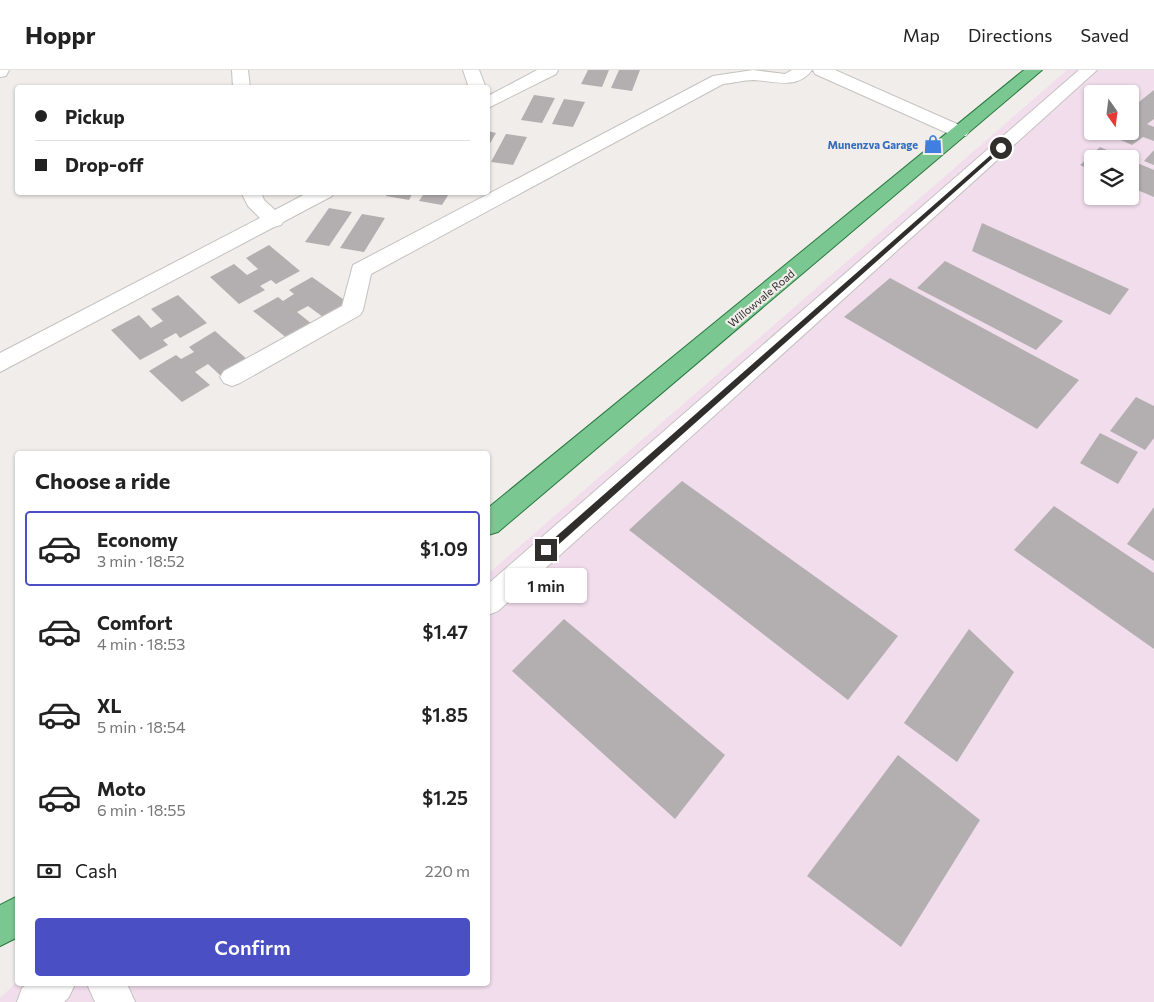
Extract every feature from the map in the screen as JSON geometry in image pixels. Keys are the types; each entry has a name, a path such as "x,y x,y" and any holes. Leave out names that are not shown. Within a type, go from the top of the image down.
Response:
{"main road":[{"name":"Willowvale Road","path":"490,522 1034,70"},
{"path":"0,928 15,916"}],"street":[{"path":"240,70 242,85"},
{"path":"471,70 477,85"},
{"path":"490,102 550,70"},
{"path":"232,377 352,310 361,270 719,80 752,75 788,79 804,70"},
{"path":"821,70 960,132"},
{"path":"490,600 1090,70"},
{"path":"252,195 255,202 274,221"},
{"path":"0,363 321,195"},
{"path":"36,1002 54,986"},
{"path":"107,986 116,1002"}],"shaded area":[{"path":"1067,70 1154,70 1154,1002 0,1002 0,998 15,984 15,986 490,986 490,572"}],"building":[{"path":"588,70 609,70 602,87 581,84"},
{"path":"619,70 640,70 632,91 611,88"},
{"path":"1154,90 1154,119 1147,124 1154,127 1154,141 1143,137 1139,140 1139,102"},
{"path":"534,95 555,98 542,123 521,120"},
{"path":"564,99 585,102 573,127 552,124"},
{"path":"490,132 496,133 490,144"},
{"path":"506,134 527,137 513,165 491,162"},
{"path":"1121,140 1139,140 1132,145"},
{"path":"1154,150 1154,165 1144,161"},
{"path":"1139,164 1154,170 1154,197 1139,191"},
{"path":"386,195 412,195 409,200"},
{"path":"423,195 448,195 442,205 419,201"},
{"path":"329,208 352,212 329,246 305,242"},
{"path":"362,214 385,218 364,252 340,248"},
{"path":"982,223 1129,289 1110,315 972,251"},
{"path":"269,245 300,271 276,284 271,280 260,286 265,290 239,304 210,277 234,264 247,275 258,269 246,258"},
{"path":"945,261 1063,321 1036,350 917,288"},
{"path":"312,277 347,302 323,317 308,306 297,312 312,324 288,339 253,311 278,297 283,301 294,294 289,290"},
{"path":"890,278 1079,380 1037,429 844,317"},
{"path":"178,295 207,323 180,338 176,333 163,340 168,345 140,360 111,330 139,315 151,328 163,321 151,309"},
{"path":"215,331 249,361 222,377 208,364 195,372 210,385 182,402 149,371 176,355 181,359 194,352 189,347"},
{"path":"1136,397 1154,406 1154,438 1145,450 1110,431"},
{"path":"1100,433 1138,452 1118,484 1080,463"},
{"path":"682,481 898,636 848,700 629,530"},
{"path":"1054,506 1154,573 1154,649 1014,550"},
{"path":"1154,507 1154,561 1127,544"},
{"path":"564,619 725,755 675,819 512,671"},
{"path":"969,629 1014,672 957,762 904,723"},
{"path":"898,755 980,820 901,947 807,876"}],"place":[{"name":"Munenzva Garage","path":"933,144"}],"route":[{"path":"546,550 1001,148"}]}
